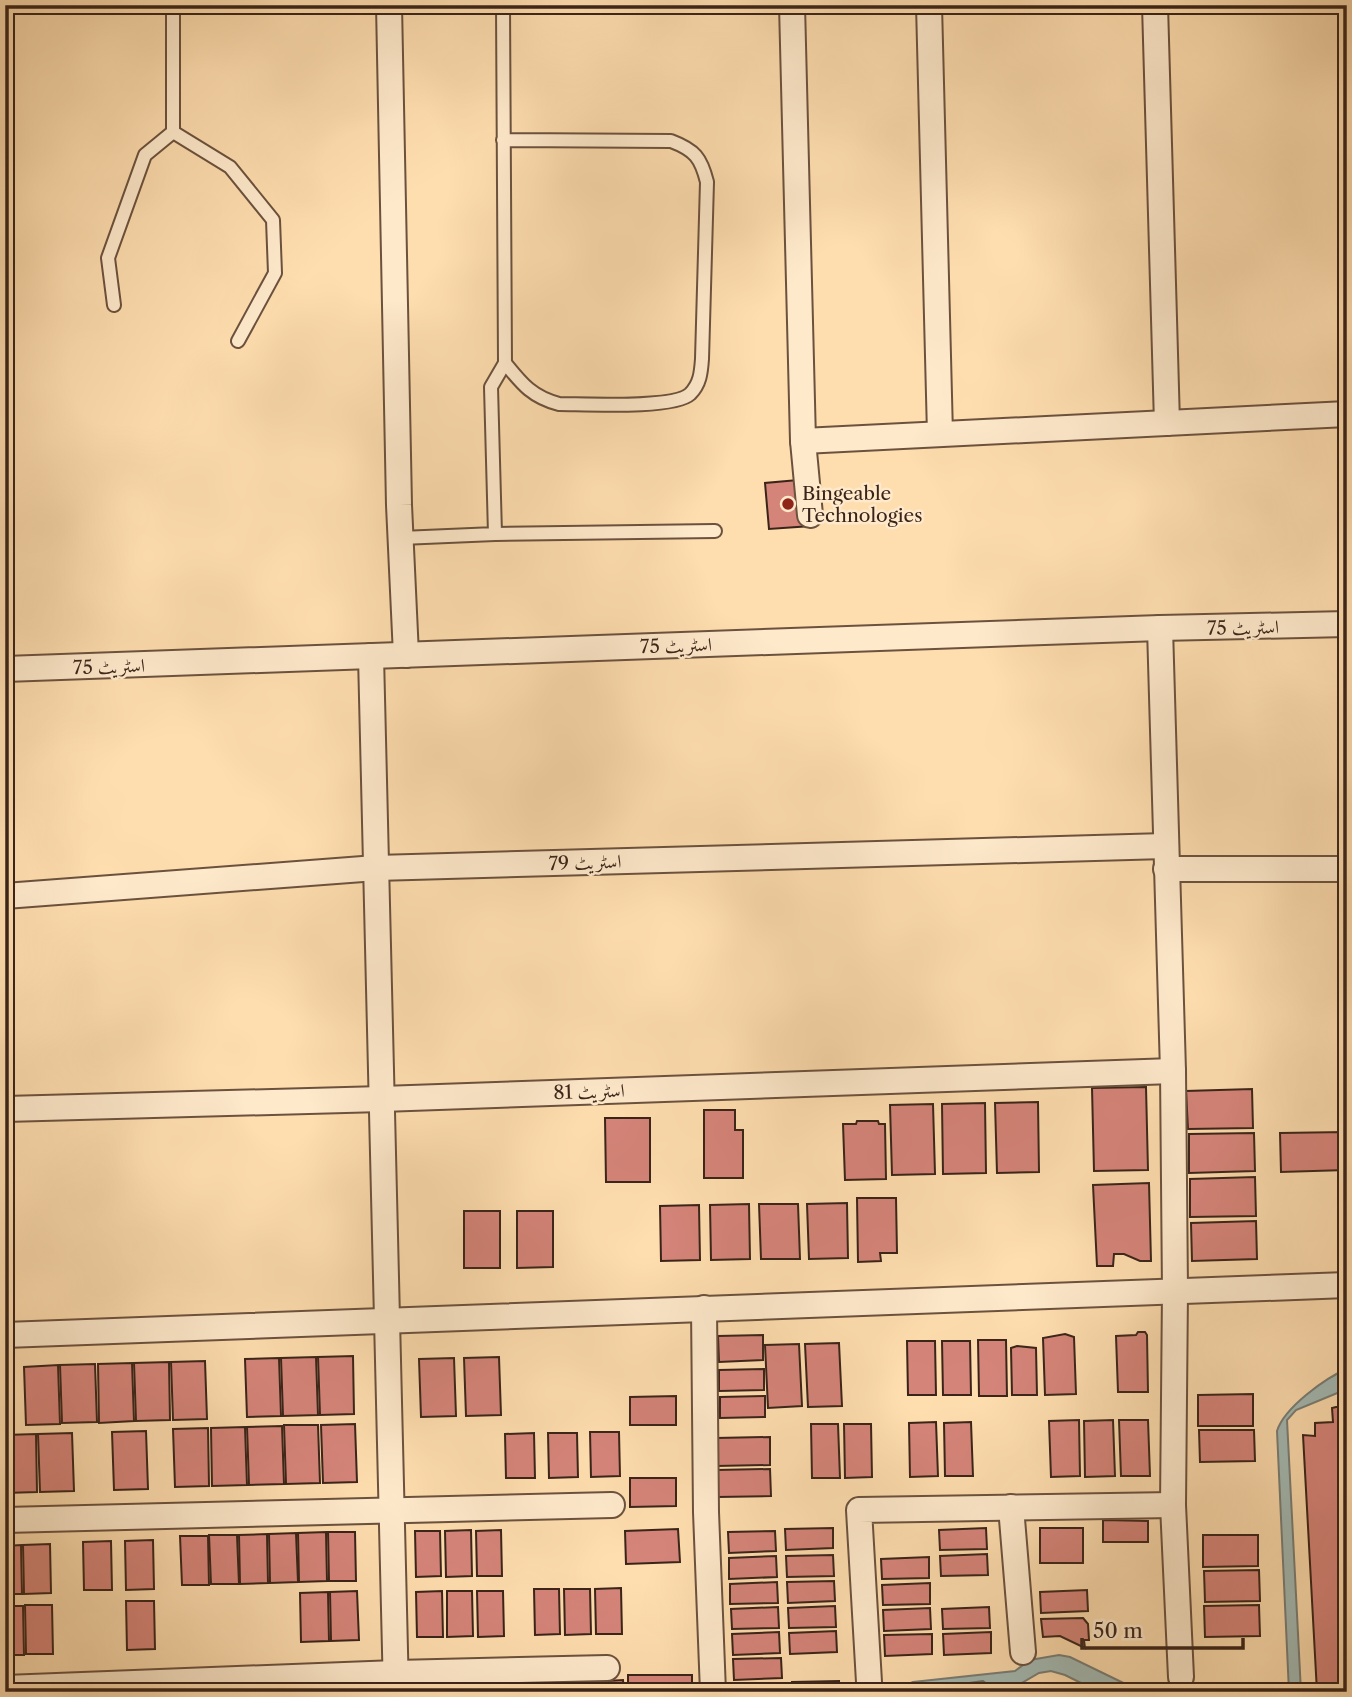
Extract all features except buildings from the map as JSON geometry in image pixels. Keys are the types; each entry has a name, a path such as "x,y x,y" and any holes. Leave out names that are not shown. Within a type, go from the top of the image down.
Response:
{"street":[{"path":"389,5 406,655"},
{"path":"792,5 803,441 810,515"},
{"path":"929,5 940,434"},
{"path":"1155,5 1167,423"},
{"path":"803,441 1347,414"},
{"name":"اسٹریٹ 75","path":"5,669 1160,628 1347,624"},
{"path":"1160,628 1173,1071 1173,1505 1181,1677"},
{"path":"371,656 396,1682"},
{"name":"اسٹریٹ 79","path":"5,896 376,868 1166,858 1347,869"},
{"name":"اسٹریٹ 81","path":"5,1109 382,1099 1173,1071"},
{"path":"5,1335 1347,1285"},
{"path":"704,1308 706,1512 713,1692"},
{"path":"5,1520 612,1505"},
{"path":"869,1682 859,1510 1173,1505"},
{"path":"1010,1507 1023,1651"},
{"path":"5,1688 396,1682 607,1668"}],"lane":[{"path":"173,5 173,132"},
{"path":"495,534 491,387 505,363 503,5"},
{"path":"114,305 108,258 145,155 173,132"},
{"path":"173,132 230,167 273,220 275,273 238,341"},
{"path":"503,140 671,141 688,147 702,162 707,182 700,382 688,397 668,403 559,404 533,393 505,363"},
{"path":"401,538 715,531"}],"water":[{"path":"1347,1369 1347,1389 1296,1410 1287,1420 1301,1692 1289,1692 1277,1431 1288,1413 1306,1395"},
{"path":"1059,1655 1070,1657 1142,1692 1099,1692 1051,1671 1039,1673 1015,1687 949,1692 890,1692 913,1682 1015,1671 1030,1660"}],"place":[{"name":"Bingeable Technologies","path":"788,504"}]}
